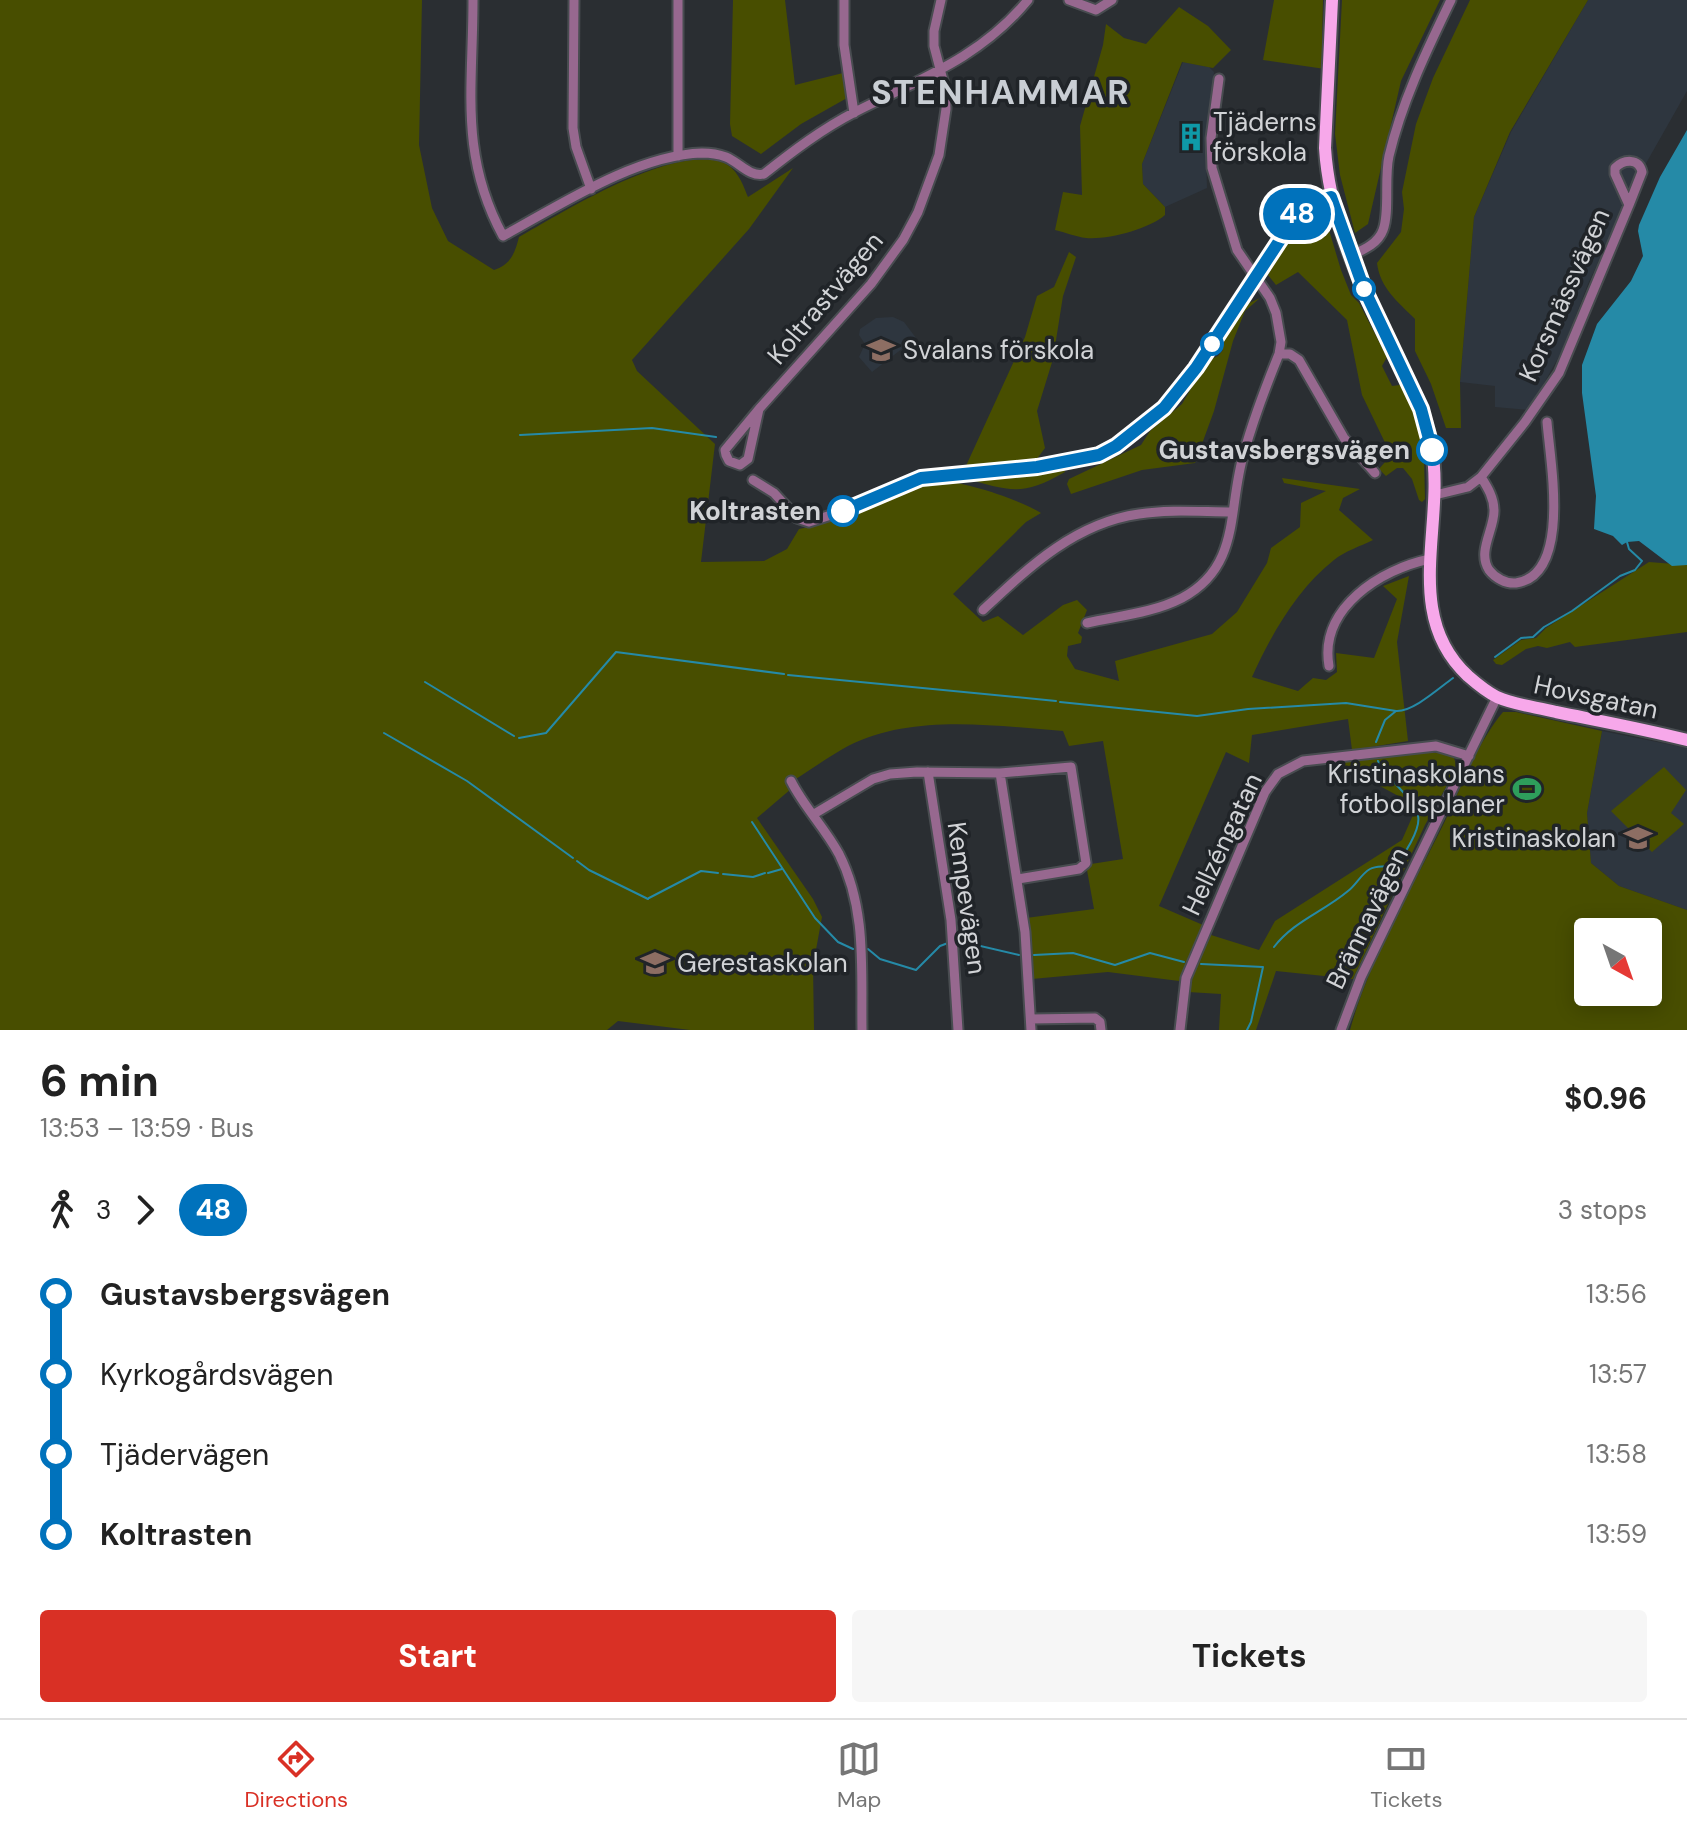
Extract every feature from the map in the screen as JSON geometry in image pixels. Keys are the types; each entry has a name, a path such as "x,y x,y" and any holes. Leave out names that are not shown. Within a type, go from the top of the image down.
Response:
{"main road":[{"path":"1332,0 1325,148 1331,197 1350,256 1421,409 1431,442 1435,495 1428,589 1433,621 1465,673 1497,697"},
{"name":"Hovsgatan","path":"1497,697 1687,740"}],"street":[{"path":"473,0 472,145 482,189 503,236 591,189 634,170 678,156 717,154 759,175 854,113 941,71 981,46 1028,0"},
{"path":"574,0 573,128 576,147 591,189"},
{"path":"678,0 678,156"},
{"path":"844,0 844,45 854,113"},
{"name":"Koltrastvägen","path":"759,409 748,459 744,464 735,464 725,450 759,409 871,284 903,240 918,212 939,155 943,130 945,88 934,46 941,0"},
{"path":"1069,0 1096,10 1112,0"},
{"path":"1350,256 1375,242 1384,226 1386,172 1395,132 1423,58 1451,0"},
{"path":"1087,623 1168,605 1199,587 1219,564 1226,550 1243,454 1279,354 1281,342 1276,313 1270,298 1237,250 1212,168 1211,138 1219,79"},
{"path":"753,480 774,493 797,518 809,522 853,508 921,478 1037,467 1105,453 1143,426 1181,388 1297,214 1311,202 1331,197"},
{"name":"Korsmässvägen","path":"1435,495 1468,487 1481,477 1559,373 1629,205"},
{"path":"1279,354 1290,354 1299,360 1344,438 1375,473"},
{"path":"1481,477 1491,493 1494,509 1485,550 1487,566 1496,578 1504,581 1512,583 1526,579 1546,561 1549,547 1553,478 1547,422"},
{"path":"983,610 1059,545 1100,523 1142,513 1233,512"},
{"path":"1329,666 1328,640 1332,628 1349,603 1384,574 1430,559"},
{"name":"Brännavägen","path":"1341,1030 1361,977 1497,697"},
{"name":"Hellzéngatan","path":"1180,1030 1186,978 1265,792 1278,774 1303,761 1413,748 1446,747 1469,756"},
{"path":"814,814 873,779 890,774 1000,773 1071,767 1086,863 1079,869 1018,879"},
{"name":"Kempevägen","path":"928,772 952,929 958,1030"},
{"path":"1000,773 1018,879 1031,1024 1095,1018 1100,1022 1101,1030"},
{"path":"791,781 838,852 859,908 862,1030"}],"shaded area":[{"path":"1588,0 1687,0 1687,91 1636,181 1588,284 1562,351 1529,410 1495,407 1495,386 1460,382 1474,217 1511,132"},
{"path":"1183,62 1209,67 1214,72 1206,152 1207,188 1165,207 1143,184 1142,164"},
{"name":"Svalans förskola","path":"893,317 904,322 916,338 872,372 859,357 865,344 859,335 860,329 876,318"},
{"name":"Kristinaskolan","path":"1602,731 1687,748 1687,910 1619,886 1591,863 1587,813"}],"green space":[{"path":"0,0 422,0 419,145 432,208 448,241 494,270 505,265 519,237 588,198 643,173 696,160 718,161 734,170 748,197 793,168 749,229 632,360 637,371 715,444 701,562 764,561 787,549 799,529 841,518 894,492 928,481 953,482 986,490 1041,513 1026,522 953,594 983,622 998,616 1023,635 1063,605 1077,600 1087,610 1078,633 1082,637 1081,643 1068,646 1067,656 1075,669 1119,681 1115,661 1212,634 1237,612 1267,563 1271,548 1300,527 1301,503 1326,491 1284,483 1282,478 1360,489 1343,498 1339,510 1373,540 1338,557 1308,585 1277,629 1252,677 1298,691 1313,678 1326,680 1337,672 1336,653 1374,658 1397,599 1383,586 1409,576 1397,642 1408,741 1352,750 1348,719 1252,735 1249,763 1226,752 1159,906 1203,925 1179,981 1108,972 1032,979 1026,918 1094,909 1087,870 1091,864 1123,859 1103,741 1069,746 1063,731 982,725 926,725 873,736 848,746 796,779 791,789 757,818 822,917 813,966 814,1030 690,1030 618,1021 607,1030 0,1030"},
{"path":"733,0 785,0 795,85 843,73 847,98 801,124 761,154 732,136"},
{"path":"1274,0 1323,0 1325,69 1263,60"},
{"path":"1342,0 1440,0 1401,81 1368,224 1355,233 1340,175 1335,134"},
{"path":"1470,0 1588,0 1510,132 1474,217 1460,382 1461,428 1446,428 1431,384 1415,351 1415,319 1386,287 1377,263 1401,232 1404,209 1402,192 1416,124 1433,78"},
{"path":"1179,7 1208,26 1231,50 1213,68 1182,62 1142,164 1143,184 1165,207 1165,215 1139,229 1105,237 1086,238 1055,230 1063,192 1082,195 1080,126 1106,24 1124,38 1146,44"},
{"path":"1320,212 1326,220 1351,295 1359,303 1387,357 1382,366 1392,386 1400,385 1419,425 1420,449 1424,458 1425,499 1422,502 1412,479 1403,468 1397,468 1386,476 1379,469 1391,455 1362,395 1347,320 1298,272 1276,285 1268,275 1296,229 1303,221"},
{"path":"1069,252 1076,257 1063,296 1053,359 1037,411 1045,448 1036,460 967,470 965,468 1025,337 1037,296 1054,287"},
{"path":"1260,298 1245,311 1233,341 1214,411 1195,463 1142,470 1071,494 1067,484 1069,479 1141,445 1150,431 1182,404 1207,361 1223,350 1218,344 1243,306"},
{"path":"1063,466 1065,472 1037,486 1025,488 1004,488 962,478"},
{"path":"1649,562 1687,565 1687,632 1575,647 1570,642 1547,648 1538,646 1526,649 1502,665 1493,660 1521,640 1536,638 1546,628"},
{"path":"1503,712 1516,712 1602,731 1587,813 1591,863 1619,886 1687,910 1687,1030 1350,1030 1380,950 1478,751"},
{"path":"1428,752 1447,754 1454,758 1457,767 1425,825 1353,979 1276,971 1256,1030 1219,1030 1221,994 1188,992 1194,970 1211,935 1259,950 1275,921 1402,840 1417,806 1337,763"},
{"path":"1664,767 1686,790 1671,813 1684,824 1652,852 1611,811"}],"water":[{"path":"1687,130 1687,565 1672,566 1639,541 1622,545 1613,536 1594,529 1596,496 1582,393 1582,365 1597,324 1631,281 1643,256 1639,225 1660,177"}],"waterway":[{"path":"520,435 652,428 716,437"},
{"path":"1495,657 1521,638 1533,637 1620,576 1635,570 1642,561 1629,549 1627,542"},
{"path":"519,738 546,733 616,652 784,674"},
{"path":"788,675 1056,701"},
{"path":"1376,742 1385,720 1396,711 1418,704 1453,678"},
{"path":"425,682 514,736"},
{"path":"1060,702 1197,716 1248,709 1346,703 1396,711"},
{"path":"384,733 467,781 573,858"},
{"path":"1274,947 1290,930 1348,891 1367,871 1394,864 1411,842 1418,821 1415,808 1378,761"},
{"path":"752,822 815,918 838,942 853,949"},
{"path":"577,861 648,899"},
{"path":"768,873 782,869"},
{"path":"649,898 701,871 718,873"},
{"path":"723,874 753,877 765,873"},
{"path":"959,941 1019,955"},
{"path":"868,949 880,959 916,970 940,946 948,943"},
{"path":"1034,955 1073,953 1115,965 1150,953 1184,962"},
{"path":"1201,964 1263,967 1247,1030"}],"bus line":[{"name":"48","path":"843,511 921,478 1037,467 1105,453 1143,426 1181,388 1285,230 1304,207 1320,198 1331,197 1364,289 1421,409 1432,450"}],"place":[{"name":"Tjäderns förskola","path":"1191,137"},
{"name":"Svalans förskola","path":"881,350"},
{"name":"Gustavsbergsvägen","path":"1432,450"},
{"name":"Koltrasten","path":"843,511"},
{"name":"Kristinaskolans fotbollsplaner","path":"1527,789"},
{"name":"Kristinaskolan","path":"1638,838"},
{"name":"Gerestaskolan","path":"655,963"}],"district":[{"name":"STENHAMMAR","path":"1001,92"}]}
